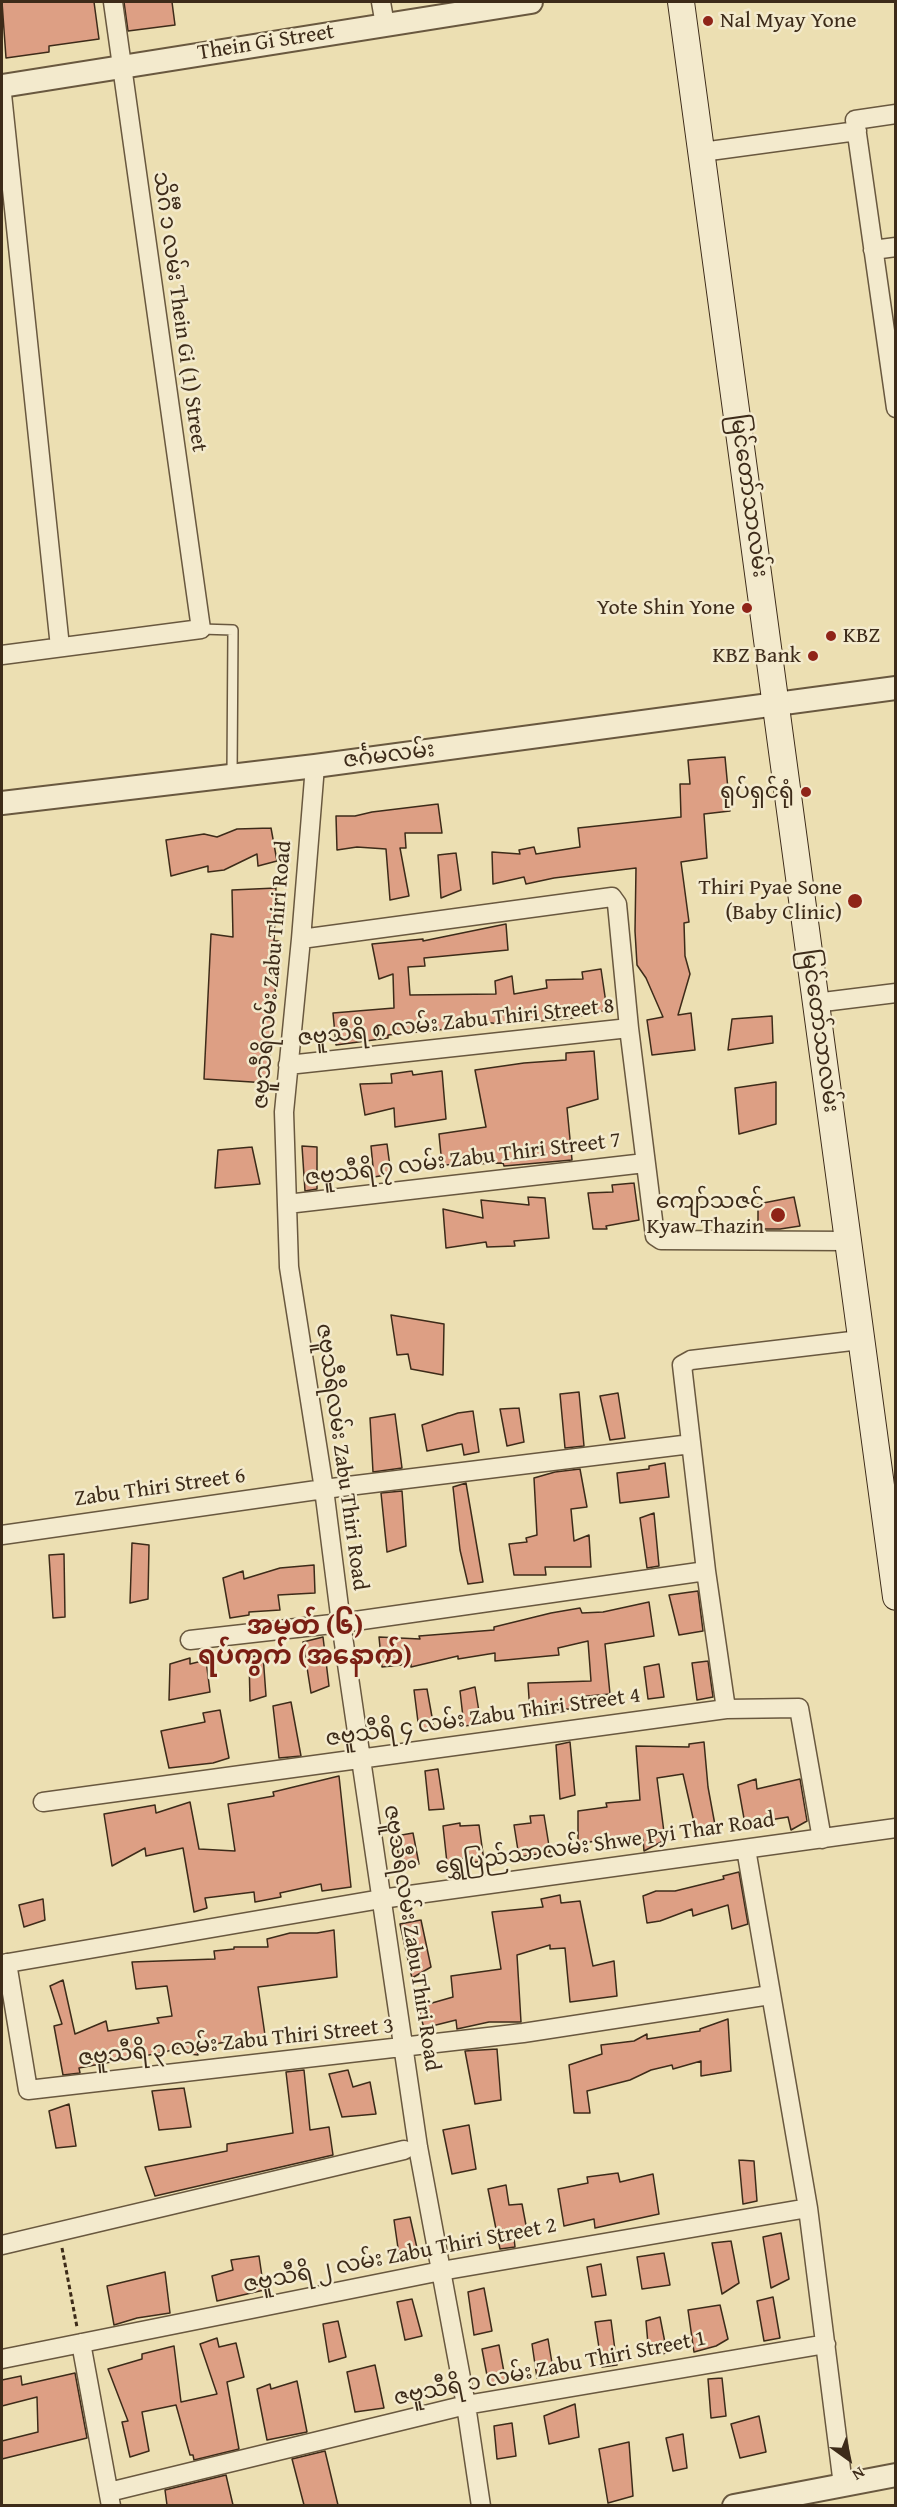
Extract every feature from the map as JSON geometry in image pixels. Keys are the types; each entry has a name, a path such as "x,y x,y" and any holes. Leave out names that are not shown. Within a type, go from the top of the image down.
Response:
{"main road":[{"name":"မြင်တော်သာလမ်း","path":"681,2 847,1241 891,1537 896,1597"}],"street":[{"name":"သိင်္ဂီ ၁ လမ်း Thein Gi (1) Street","path":"112,2 201,629"},
{"path":"381,2 385,25"},
{"name":"Thein Gi Street","path":"2,86 531,2"},
{"path":"2,94 60,647"},
{"path":"702,152 856,126 896,114"},
{"path":"856,126 896,408"},
{"path":"873,250 896,247"},
{"path":"2,655 201,629"},
{"name":"ဇင်္ဂမလမ်း","path":"2,803 315,766 896,688"},
{"name":"ဇဗူသီရိလမ်း Zabu Thiri Road","path":"315,766 284,1112 289,1267 324,1489 340,1623 404,2048 466,2405 481,2505"},
{"path":"301,939 612,897 617,904 629,1028 655,1236 661,1240 847,1241"},
{"path":"815,1003 896,993"},
{"name":"ဇဗူသီရိ ၈ လမ်း Zabu Thiri Street 8","path":"288,1065 629,1028"},
{"name":"ဇဗူသီရိ ၇ လမ်း Zabu Thiri Street 7","path":"287,1204 645,1163"},
{"path":"726,1709 706,1572 682,1365 691,1360 861,1340"},
{"name":"Zabu Thiri Street 6","path":"2,1535 324,1489 691,1444"},
{"path":"190,1640 340,1623 706,1572"},
{"name":"ဇဗူသီရိ ၄ လမ်း Zabu Thiri Street 4","path":"43,1802 726,1709 799,1708 822,1839"},
{"name":"ရွှေပြည်သာလမ်း Shwe Pyi Thar Road","path":"4,1963 381,1899 896,1828"},
{"path":"746,1849 808,2208 843,2485"},
{"name":"ဇဗူသီရိ ၃ လမ်း Zabu Thiri Street 3","path":"4,1963 28,2090 523,2033 770,1995"},
{"path":"2,2246 59,2230 404,2150"},
{"name":"ဇဗူသီရိ ၂ လမ်း Zabu Thiri Street 2","path":"2,2359 441,2271 808,2208"},
{"path":"81,2343 110,2499"},
{"name":"ဇဗူသီရိ ၁ လမ်း Zabu Thiri Street 1","path":"110,2499 466,2405 826,2344"},
{"path":"734,2505 896,2475"}],"lane":[{"path":"201,629 233,630 232,775"}],"path":[{"path":"59,2230 81,2343"}],"building":[{"path":"2,2 94,2 99,39 49,46 49,52 6,58"},
{"path":"124,2 172,2 175,25 128,31"},
{"path":"725,757 730,811 704,814 707,858 681,862 689,922 684,923 685,956 690,974 678,1015 691,1013 695,1050 652,1055 647,1020 663,1017 646,978 637,965 636,868 554,878 526,884 524,877 493,884 492,852 520,854 519,850 534,847 536,854 580,847 578,828 681,817 680,784 690,784 688,760"},
{"path":"438,804 442,833 405,833 406,848 400,848 409,896 390,900 386,849 357,847 337,850 336,816 355,816"},
{"path":"271,828 277,861 258,866 257,854 224,870 208,872 208,866 171,876 166,840 204,834 217,837 237,829"},
{"path":"456,853 461,890 441,898 438,855"},
{"path":"276,888 274,941 279,941 268,1083 204,1079 211,934 233,937 232,890"},
{"path":"506,924 508,950 424,958 425,966 408,967 410,995 496,994 495,981 512,976 514,994 547,988 546,980 583,979 582,972 601,969 607,1010 567,1019 500,1024 468,1020 468,1027 388,1035 388,1038 336,1045 333,1013 394,1008 393,974 379,979 372,944 423,939 423,941"},
{"path":"772,1016 773,1043 728,1050 732,1019"},
{"path":"594,1051 598,1099 567,1108 572,1160 504,1166 503,1163 442,1165 439,1134 486,1127 475,1070 566,1060 566,1053"},
{"path":"412,1071 413,1075 442,1071 446,1119 395,1127 394,1108 365,1115 360,1084 392,1083 391,1074"},
{"path":"776,1082 776,1124 739,1134 735,1088"},
{"path":"387,1144 391,1174 374,1177 371,1146"},
{"path":"302,1146 317,1147 317,1189 305,1191"},
{"path":"252,1147 260,1184 215,1188 218,1150"},
{"path":"634,1183 639,1220 606,1226 607,1229 593,1229 588,1193 613,1192 612,1185"},
{"path":"528,1197 545,1198 549,1238 514,1241 515,1246 487,1247 486,1242 446,1248 443,1209 483,1218 481,1200 529,1205"},
{"name":"ကျော်သဇင် Kyaw Thazin","path":"794,1197 800,1226 758,1229 758,1204"},
{"path":"391,1315 444,1324 443,1375 411,1369 408,1354 397,1355"},
{"path":"579,1392 584,1446 565,1448 560,1394"},
{"path":"618,1393 625,1438 610,1440 600,1396"},
{"path":"519,1408 524,1442 507,1446 500,1409"},
{"path":"473,1411 479,1452 464,1455 462,1444 427,1451 422,1425 458,1413"},
{"path":"395,1414 402,1468 373,1472 370,1418"},
{"path":"665,1463 669,1497 620,1503 617,1473 649,1469 649,1466"},
{"path":"580,1469 587,1507 571,1509 574,1541 589,1535 591,1567 545,1567 546,1575 514,1575 509,1544 527,1542 526,1538 537,1535 534,1478 555,1472"},
{"path":"466,1483 483,1582 468,1584 460,1550 453,1487"},
{"path":"402,1491 406,1546 387,1552 381,1493"},
{"path":"654,1513 659,1566 647,1568 640,1518"},
{"path":"132,1543 149,1545 148,1599 130,1603"},
{"path":"64,1554 65,1617 53,1618 49,1555"},
{"path":"314,1565 315,1593 278,1595 280,1610 249,1612 249,1615 230,1618 223,1578 243,1571 244,1579 280,1568"},
{"path":"698,1591 703,1631 679,1635 669,1595"},
{"path":"649,1602 654,1636 605,1644 610,1694 577,1697 578,1708 530,1713 528,1683 591,1681 588,1641 558,1648 559,1655 495,1661 495,1653 458,1659 458,1656 411,1667 411,1664 382,1667 379,1637 420,1639 419,1636 494,1630 494,1627 551,1613 580,1608 582,1613 603,1612"},
{"path":"323,1637 329,1686 311,1693 303,1642"},
{"path":"263,1655 266,1696 250,1701 249,1657"},
{"path":"190,1658 190,1664 206,1660 210,1692 169,1700 170,1664"},
{"path":"708,1661 713,1697 697,1700 692,1663"},
{"path":"659,1664 664,1697 648,1699 644,1667"},
{"path":"475,1687 481,1724 464,1726 460,1691"},
{"path":"427,1689 434,1728 419,1730 414,1690"},
{"path":"291,1702 301,1756 279,1758 273,1706"},
{"path":"220,1710 229,1758 213,1763 169,1768 161,1731 205,1722 203,1713"},
{"path":"570,1742 575,1795 560,1799 556,1745"},
{"path":"704,1742 708,1787 715,1825 696,1831 683,1774 657,1778 665,1840 644,1851 643,1838 614,1842 613,1838 578,1844 578,1811 607,1807 606,1803 640,1800 636,1746 689,1747 689,1744"},
{"path":"438,1769 444,1809 429,1810 425,1771"},
{"path":"339,1776 351,1887 322,1891 321,1884 280,1893 281,1897 255,1902 254,1892 205,1898 207,1908 194,1912 183,1848 146,1856 145,1848 112,1866 104,1814 155,1805 156,1813 190,1802 199,1849 235,1851 228,1804 274,1796 273,1792"},
{"path":"756,1779 757,1789 800,1779 807,1821 791,1830 788,1817 745,1824 738,1785"},
{"path":"544,1815 550,1852 519,1857 514,1825 531,1823 530,1816"},
{"path":"460,1823 460,1826 479,1825 484,1861 468,1863 468,1857 447,1863 443,1826"},
{"path":"413,1833 419,1864 400,1869 396,1836"},
{"path":"739,1872 748,1924 732,1929 728,1905 693,1916 692,1909 660,1921 647,1923 643,1896 656,1891 675,1891 724,1879 723,1876"},
{"path":"560,1895 561,1903 580,1901 593,1966 614,1961 617,1996 570,2002 565,1948 550,1949 550,1945 517,1955 521,2022 489,2022 457,2029 456,2020 424,2028 418,2007 453,1997 451,1976 501,1969 492,1912 543,1907 541,1899"},
{"path":"43,1899 45,1920 24,1927 19,1905"},
{"path":"421,1920 431,1967 412,1978 400,1924"},
{"path":"334,1930 337,1977 258,1987 266,2042 251,2045 250,2037 196,2048 198,2055 182,2053 181,2047 79,2068 80,2073 63,2075 54,2026 62,2024 50,1986 63,1980 75,2034 106,2021 108,2031 159,2023 157,2018 172,2016 167,1986 136,1989 132,1962 215,1959 214,1951 234,1949 234,1947 268,1947 267,1939 290,1933 317,1933"},
{"path":"728,2019 731,2071 701,2076 701,2061 673,2069 672,2065 651,2070 630,2080 587,2091 590,2113 574,2113 569,2065 602,2054 601,2045 634,2041 647,2034 647,2039 700,2031 700,2029"},
{"path":"497,2049 501,2100 475,2104 465,2051"},
{"path":"304,2070 310,2130 329,2127 333,2155 155,2196 145,2167 227,2151 227,2144 293,2133 286,2072"},
{"path":"348,2070 353,2087 370,2082 376,2114 342,2117 329,2074"},
{"path":"184,2088 191,2127 159,2130 152,2091"},
{"path":"69,2104 76,2146 56,2148 49,2111"},
{"path":"469,2125 476,2169 452,2174 443,2130"},
{"path":"739,2160 754,2161 757,2201 743,2204"},
{"path":"618,2173 620,2182 653,2174 659,2214 595,2228 594,2219 564,2226 558,2189 588,2183 587,2177"},
{"path":"506,2185 509,2205 522,2204 528,2236 514,2238 515,2247 500,2249 488,2189"},
{"path":"410,2217 419,2257 400,2262 394,2220"},
{"path":"781,2233 789,2279 771,2288 763,2237"},
{"path":"731,2241 739,2283 722,2294 712,2243"},
{"path":"664,2253 670,2285 642,2289 637,2257"},
{"path":"259,2256 264,2290 217,2301 212,2276 233,2270 231,2260"},
{"path":"601,2264 606,2295 592,2297 587,2267"},
{"path":"165,2272 170,2313 137,2318 114,2325 107,2286"},
{"path":"484,2288 492,2331 474,2335 468,2292"},
{"path":"773,2297 780,2338 764,2341 757,2301"},
{"path":"412,2299 422,2336 405,2340 397,2302"},
{"path":"720,2305 728,2339 716,2346 694,2352 688,2310"},
{"path":"660,2317 667,2353 649,2356 646,2321"},
{"path":"611,2320 617,2365 602,2367 595,2322"},
{"path":"338,2321 346,2357 329,2362 323,2324"},
{"path":"217,2338 219,2347 236,2343 244,2377 227,2382 239,2449 194,2460 193,2455 190,2455 176,2405 142,2412 149,2451 130,2457 122,2422 128,2421 108,2369 142,2359 142,2354 174,2346 181,2402 217,2394 200,2344"},
{"path":"548,2339 554,2375 537,2378 532,2344"},
{"path":"499,2345 506,2383 489,2386 482,2349"},
{"path":"375,2365 384,2408 355,2412 347,2372"},
{"path":"75,2373 87,2438 2,2459 2,2441 38,2432 37,2397 2,2406 2,2380 21,2376 22,2385"},
{"path":"722,2378 726,2416 711,2418 708,2379"},
{"path":"297,2381 307,2432 267,2440 257,2389 270,2384 271,2389"},
{"path":"575,2404 579,2437 549,2444 544,2416"},
{"path":"759,2416 766,2452 740,2458 731,2424"},
{"path":"512,2423 516,2456 497,2459 494,2426"},
{"path":"683,2434 687,2468 673,2471 666,2438"},
{"path":"629,2442 633,2496 608,2503 599,2449"},
{"path":"325,2451 338,2505 304,2505 292,2459"},
{"path":"226,2475 233,2505 167,2505 165,2490"}],"place":[{"name":"Nal Myay Yone","path":"708,21"},
{"name":"Yote Shin Yone","path":"747,608"},
{"name":"KBZ","path":"831,636"},
{"name":"KBZ Bank","path":"813,656"},
{"name":"ရုပ်ရှင်ရုံ","path":"806,792"},
{"name":"Thiri Pyae Sone (Baby Clinic)","path":"855,901"},
{"name":"ကျော်သဇင် Kyaw Thazin","path":"778,1215"}],"district":[{"name":"အမှတ် (၆) ရပ်ကွက် (အနောက်)","path":"305,1642"}]}
